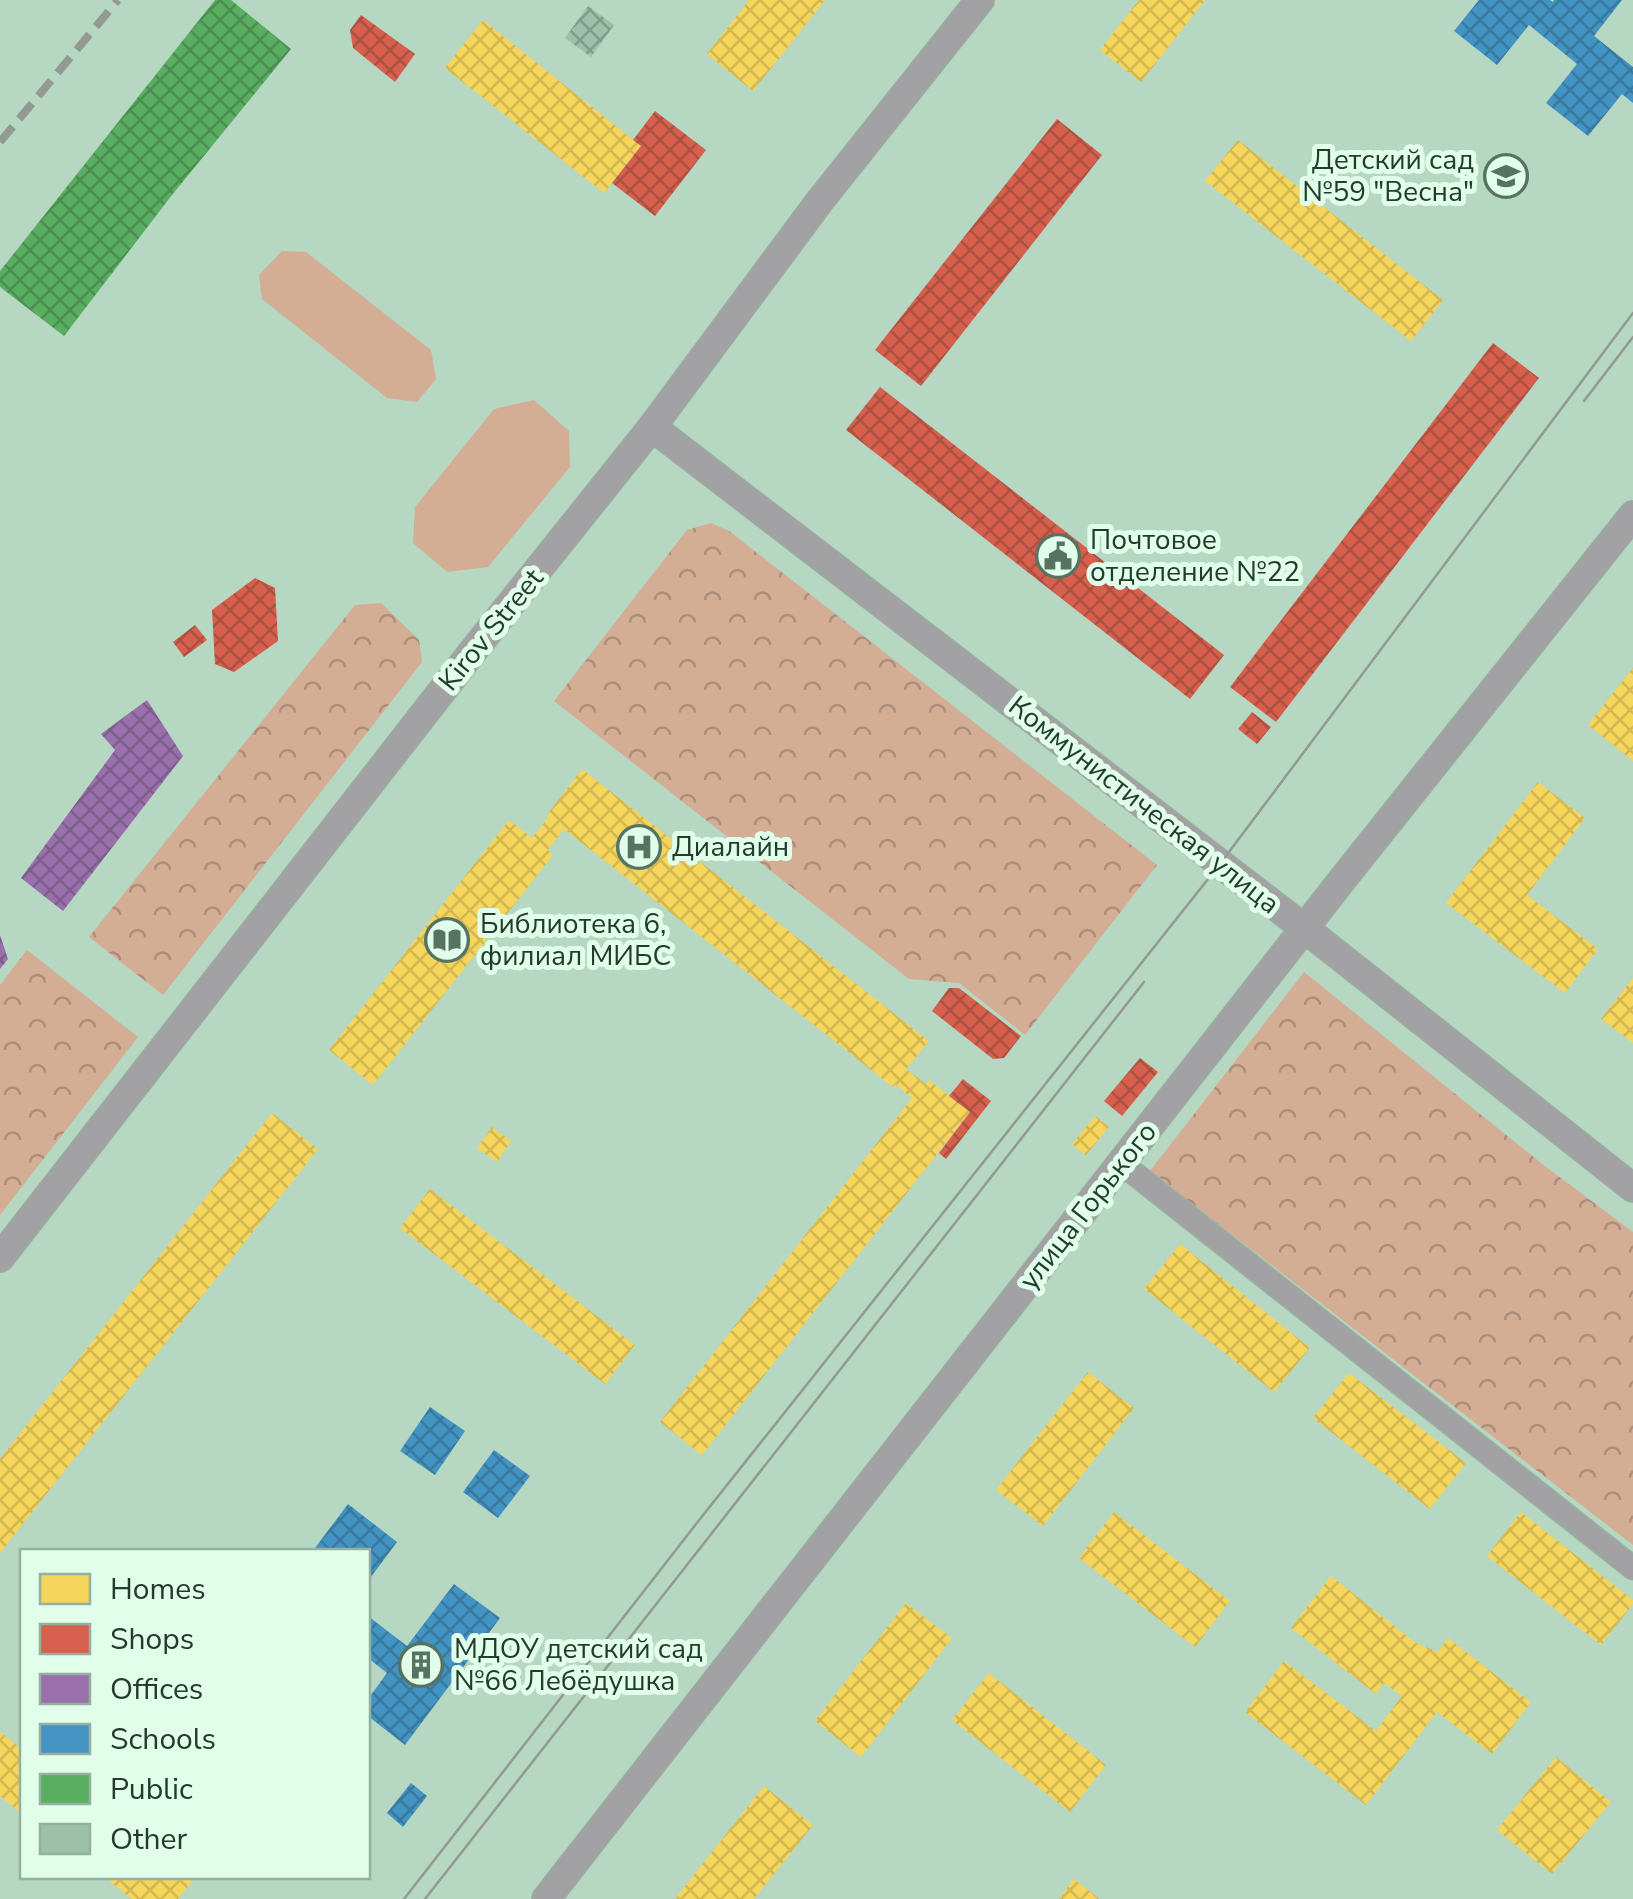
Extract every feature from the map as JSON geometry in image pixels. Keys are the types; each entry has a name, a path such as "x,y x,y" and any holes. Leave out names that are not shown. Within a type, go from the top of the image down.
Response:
{"street":[{"name":"Kirov Street","path":"0,1258 652,427 819,202 980,0"},
{"name":"Коммунистическая улица","path":"652,427 1304,928 1633,1188"},
{"name":"улица Горького","path":"546,1899 1304,928 1633,515"},
{"path":"1121,1163 1633,1568"}],"green space":[{"path":"282,251 306,252 431,350 436,379 417,402 387,398 262,299 259,275"},
{"path":"534,400 569,431 570,467 488,567 447,572 413,543 415,507 494,409"},
{"path":"711,523 729,531 1157,865 1025,1035 959,983 909,979 554,701 687,530"},
{"path":"381,603 419,640 422,662 163,995 89,937 355,605"},
{"path":"27,950 138,1037 0,1215 0,985"},
{"path":"1304,972 1633,1232 1633,1545 1150,1171"}],"building: Homes":[{"path":"749,0 825,0 753,91 707,54"},
{"path":"1139,0 1205,0 1141,82 1100,50"},
{"path":"483,20 641,146 604,193 445,68"},
{"path":"1238,140 1443,300 1411,341 1205,181"},
{"path":"1633,668 1633,761 1588,725"},
{"path":"582,769 929,1041 906,1069 926,1084 929,1080 970,1112 702,1455 660,1422 912,1098 564,829 548,850 553,855 373,1085 329,1050 509,820 532,838"},
{"path":"1538,782 1585,818 1527,895 1598,949 1565,993 1446,903"},
{"path":"1633,978 1633,1043 1601,1019"},
{"path":"272,1113 318,1149 0,1553 0,1459"},
{"path":"1095,1116 1109,1127 1086,1155 1072,1144"},
{"path":"492,1127 511,1141 497,1162 477,1148"},
{"path":"430,1189 635,1345 605,1384 400,1228"},
{"path":"1180,1244 1310,1348 1274,1392 1144,1289"},
{"path":"1088,1372 1134,1408 1043,1526 996,1490"},
{"path":"1349,1373 1466,1463 1430,1509 1313,1418"},
{"path":"1114,1512 1230,1601 1195,1647 1079,1558"},
{"path":"1521,1512 1633,1600 1601,1645 1487,1556"},
{"path":"1331,1576 1416,1643 1438,1652 1448,1638 1531,1702 1492,1754 1437,1712 1366,1805 1245,1712 1284,1661 1376,1731 1402,1696 1384,1683 1376,1694 1291,1628"},
{"path":"906,1603 952,1638 861,1757 815,1721"},
{"path":"989,1673 1106,1765 1070,1812 952,1720"},
{"path":"0,1732 20,1747 20,1812 0,1796"},
{"path":"1556,1757 1611,1802 1552,1874 1497,1830"},
{"path":"764,1786 813,1825 754,1899 675,1899"},
{"path":"107,1879 192,1881 178,1899 132,1899"},
{"path":"1074,1879 1100,1899 1059,1899"}],"building: Shops":[{"path":"361,15 415,54 395,82 353,48 350,30"},
{"path":"655,111 706,150 655,216 612,183 641,146 633,140"},
{"path":"1057,119 1102,155 921,386 875,350"},
{"path":"1493,343 1539,378 1276,722 1230,687"},
{"path":"880,387 1224,655 1190,699 846,430"},
{"path":"255,578 275,588 278,641 234,672 215,664 212,610"},
{"path":"195,625 207,640 184,657 173,642"},
{"path":"1252,712 1271,727 1257,744 1238,729"},
{"path":"949,988 959,988 1021,1036 1004,1058 993,1059 932,1011"},
{"path":"1140,1058 1158,1072 1122,1116 1104,1101"},
{"path":"963,1079 991,1101 946,1159 939,1153 970,1112 949,1096"}],"building: Offices":[{"path":"147,700 183,756 63,911 21,878 115,750 101,734"},
{"path":"0,935 8,959 0,969"}],"building: Schools":[{"path":"1479,0 1622,0 1594,36 1633,67 1633,103 1622,94 1588,136 1546,103 1577,64 1529,25 1497,65 1454,31"},
{"path":"430,1407 465,1431 435,1475 400,1451"},
{"path":"494,1450 530,1476 498,1518 463,1492"},
{"path":"348,1504 397,1542 370,1578 370,1549 314,1549"},
{"name":"МДОУ детский сад №66 Лебёдушка","path":"454,1584 500,1618 405,1745 370,1718 370,1696 387,1673 370,1660 370,1618 407,1646"},
{"path":"411,1783 427,1796 403,1827 387,1813"}],"building: Public":[{"path":"215,0 231,0 291,49 64,336 0,287 0,271"}],"building: Other":[{"path":"588,6 614,25 591,57 565,38"}],"tram line":[{"path":"404,1899 1220,864 1633,313"},
{"path":"1584,401 1633,337"},
{"path":"425,1899 1144,982"}],"railway":[{"path":"0,142 118,0"}],"place":[{"name":"Детский сад №59 \"Весна\"","path":"1506,176"},
{"name":"Почтовое отделение №22","path":"1058,556"},
{"name":"Диалайн","path":"639,847"},
{"name":"Библиотека 6, филиал МИБС","path":"447,940"},
{"name":"МДОУ детский сад №66 Лебёдушка","path":"421,1665"}]}
